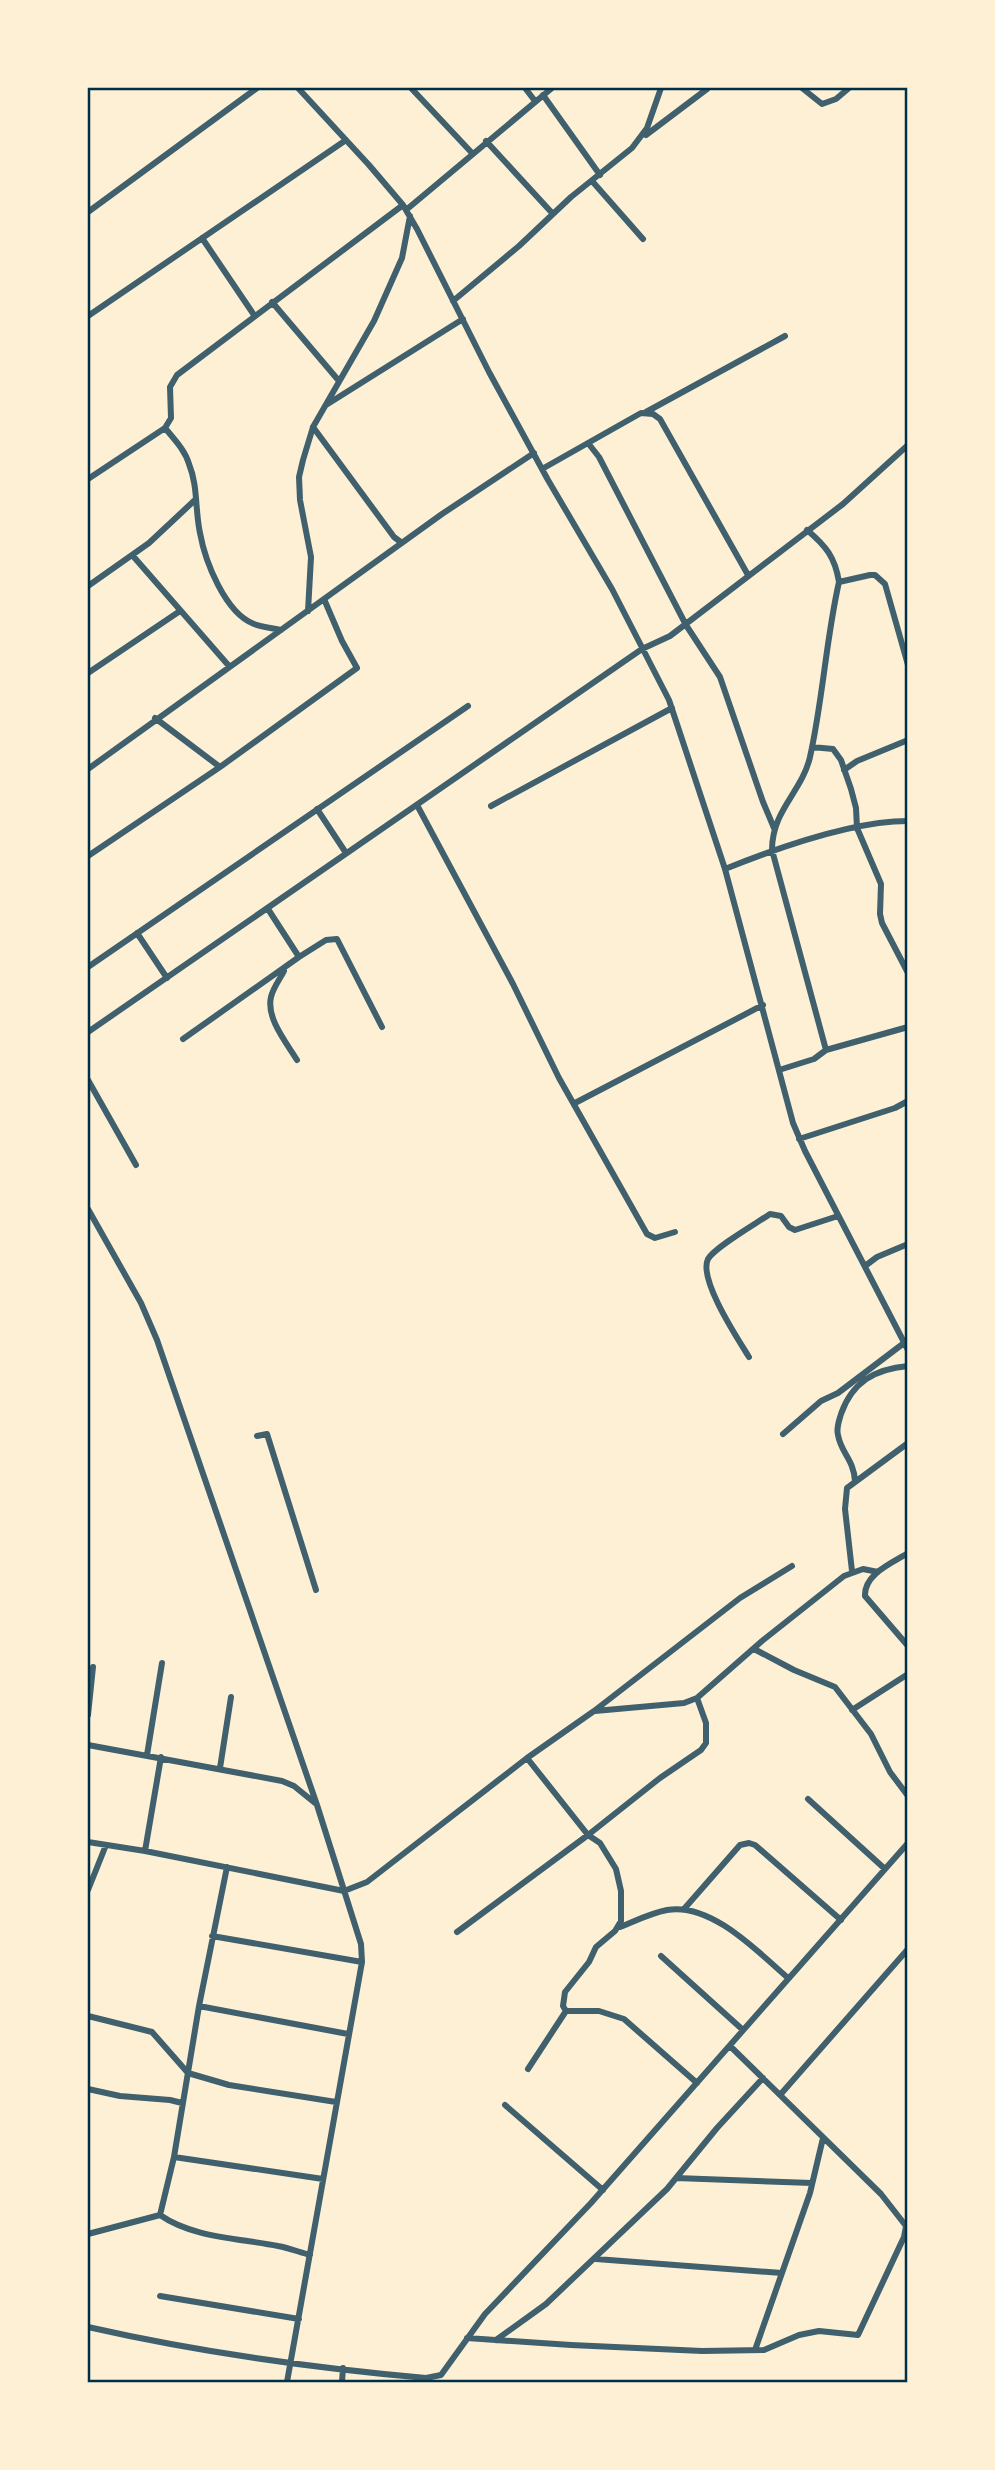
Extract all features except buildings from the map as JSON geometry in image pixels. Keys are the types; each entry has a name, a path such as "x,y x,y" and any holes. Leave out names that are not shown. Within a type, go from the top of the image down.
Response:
{"street":[{"path":"88,212 257,88"},
{"path":"298,88 406,211 542,469 612,589 672,708 711,834 725,869 799,1139 906,1347 838,1393 821,1401 783,1434"},
{"path":"411,88 472,153"},
{"path":"525,88 535,101"},
{"path":"88,479 165,428 171,418 170,387 177,375 272,302 406,211 552,88"},
{"path":"642,138 661,88"},
{"path":"802,88 822,104 836,99 849,88"},
{"path":"453,301 519,246 571,197 707,89"},
{"path":"543,95 600,175"},
{"path":"88,316 345,140"},
{"path":"486,141 552,214"},
{"path":"592,181 643,239"},
{"path":"308,611 311,557 302,521 299,477 313,427 374,321 402,258 406,211"},
{"path":"202,238 254,315"},
{"path":"272,302 339,381"},
{"path":"324,407 463,319"},
{"path":"542,469 785,336"},
{"path":"646,412 660,419 748,575"},
{"path":"313,427 394,537 402,544"},
{"path":"165,428 189,462 200,534 211,569 224,595 245,619 253,624 281,630"},
{"path":"588,443 603,465 686,625 720,677 774,828"},
{"path":"88,1032 642,649 686,625 843,504 908,445"},
{"path":"88,769 155,718 534,453"},
{"path":"88,586 132,556 196,499"},
{"path":"807,530 832,556 839,582 812,747 804,772 774,828 772,850 826,1051"},
{"path":"132,556 229,666"},
{"path":"839,582 875,575 885,584 908,665"},
{"path":"88,856 220,767 357,668 324,599"},
{"path":"88,673 180,611"},
{"path":"88,967 468,706"},
{"path":"491,806 672,708"},
{"path":"155,718 220,767"},
{"path":"844,771 857,761 908,740"},
{"path":"812,747 833,749 836,752 856,808 857,828 881,884 882,923 908,973"},
{"path":"417,805 513,984 559,1078 647,1234 655,1238 675,1232"},
{"path":"317,809 346,853"},
{"path":"725,869 772,850 878,822 908,821"},
{"path":"268,909 299,957"},
{"path":"137,933 167,978"},
{"path":"183,1039 299,957 326,940 337,939 382,1027"},
{"path":"284,969 271,997 270,1009 296,1060"},
{"path":"575,1103 763,1005"},
{"path":"779,1070 814,1059 826,1051 908,1027"},
{"path":"88,1080 136,1166"},
{"path":"799,1139 895,1108 908,1101"},
{"path":"88,1209 141,1303 157,1340 317,1805 361,1944 362,1962 288,2382"},
{"path":"749,1357 712,1288 707,1272 707,1260 770,1214 780,1216 795,1230 838,1216"},
{"path":"865,1266 877,1257 908,1244"},
{"path":"855,1481 854,1467 837,1434 847,1398 858,1385 874,1374 908,1366"},
{"path":"257,1436 267,1434 316,1590"},
{"path":"852,1571 845,1497 847,1488 908,1443"},
{"path":"908,1553 878,1572 865,1584 865,1596 908,1646"},
{"path":"88,1842 344,1891 367,1882 740,1598 792,1566"},
{"path":"594,1711 684,1703 697,1698 754,1648 852,1571 863,1569 878,1572"},
{"path":"754,1648 794,1670 835,1687 871,1734 890,1772 908,1796"},
{"path":"146,1755 162,1663"},
{"path":"88,1715 93,1667"},
{"path":"852,1710 908,1674"},
{"path":"220,1769 231,1697"},
{"path":"457,1932 701,1750 706,1743 706,1723 697,1698"},
{"path":"88,1745 282,1781 294,1786 317,1805"},
{"path":"145,1851 161,1757"},
{"path":"527,1758 588,1835 600,1843 616,1869 622,1903 619,1927"},
{"path":"808,1799 885,1869"},
{"path":"684,1909 740,1845 749,1843 755,1845 841,1920"},
{"path":"88,2327 145,2340 291,2363 405,2376 436,2376 444,2371 485,2314 603,2190 908,1843"},
{"path":"88,1890 106,1844"},
{"path":"160,2215 174,2157 199,2006 227,1867"},
{"path":"566,2011 563,2006 565,1992 589,1962 596,1947 619,1927 665,1910 684,1909 726,1926 788,1978"},
{"path":"212,1936 362,1962"},
{"path":"780,2095 908,1949"},
{"path":"661,1956 743,2030"},
{"path":"199,2006 348,2034"},
{"path":"528,2070 566,2011"},
{"path":"566,2011 598,2011 624,2019 697,2083"},
{"path":"88,2016 152,2032 188,2073 229,2085 336,2102"},
{"path":"467,2337 702,2351 755,2350 772,2347 810,2332 832,2331 850,2336 858,2335 904,2237 904,2221 881,2194 730,2046"},
{"path":"496,2340 546,2304 595,2259 676,2178 763,2078"},
{"path":"88,2089 120,2096 170,2099 182,2103"},
{"path":"505,2105 603,2190"},
{"path":"755,2350 812,2183 823,2138"},
{"path":"174,2157 323,2179"},
{"path":"676,2178 812,2183"},
{"path":"88,2234 160,2215 173,2224 191,2229 279,2246 310,2255"},
{"path":"595,2259 782,2273"},
{"path":"160,2296 299,2319"},
{"path":"342,2382 343,2368"}]}
